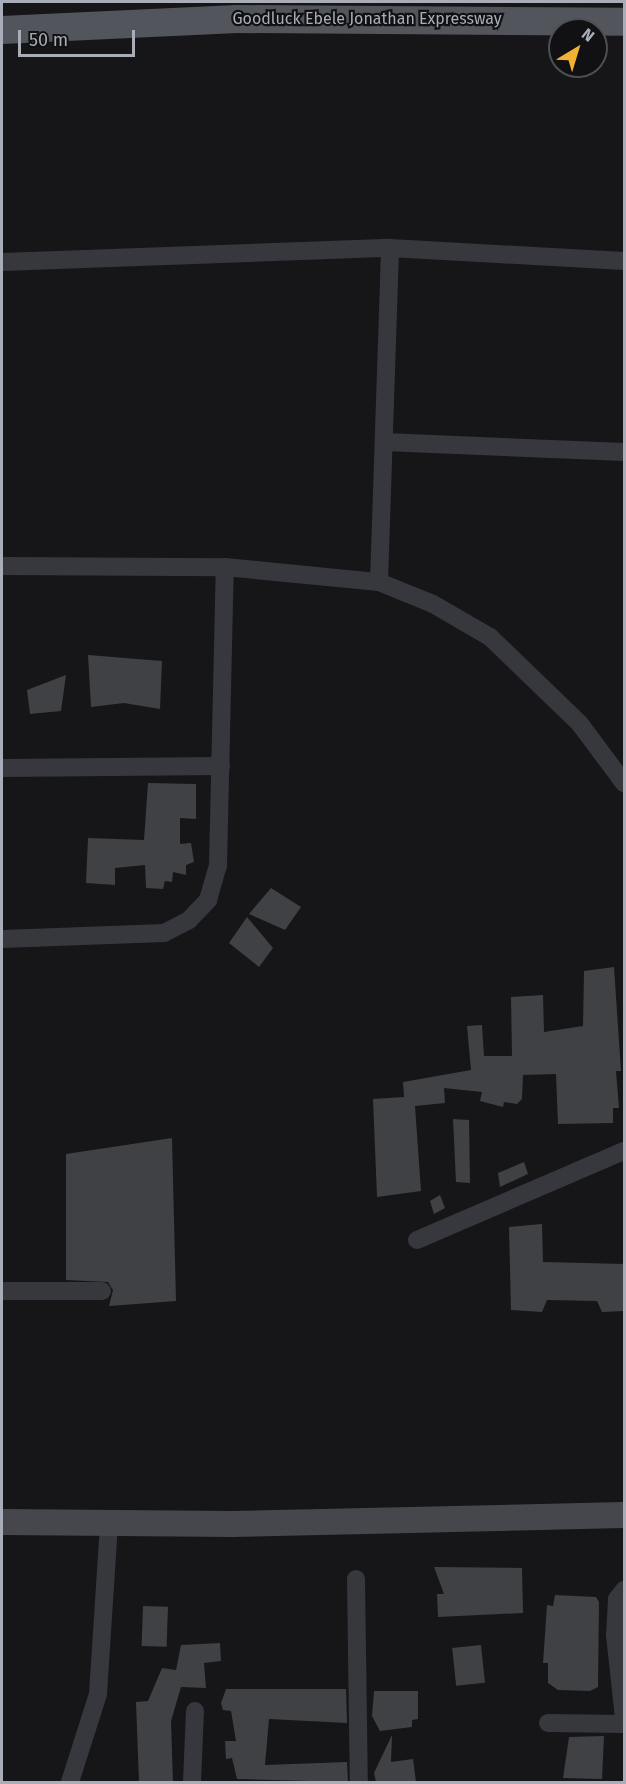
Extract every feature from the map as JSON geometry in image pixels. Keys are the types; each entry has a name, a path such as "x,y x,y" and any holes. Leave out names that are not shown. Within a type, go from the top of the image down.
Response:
{"main road":[{"name":"Goodluck Ebele Jonathan Expressway","path":"2,30 282,19 624,22"}],"street":[{"path":"2,262 390,248 624,261"},
{"path":"379,582 390,248"},
{"path":"384,442 624,452"},
{"path":"2,567 225,567 379,582 433,604 490,637 580,724 624,783"},
{"path":"2,939 164,933 189,920 208,900 218,866 225,567"},
{"path":"2,768 221,766"},
{"path":"417,1240 624,1151"},
{"path":"2,1291 102,1291"},
{"path":"2,1522 109,1525 624,1515"},
{"path":"70,1782 98,1694 109,1525"},
{"path":"356,1579 359,1782"},
{"path":"624,1590 617,1599 615,1635 624,1718"},
{"path":"192,1782 195,1711"},
{"path":"548,1723 624,1724"}],"building":[{"path":"88,655 162,661 160,709 124,703 91,707"},
{"path":"66,675 61,711 30,714 27,690"},
{"path":"148,783 196,784 196,819 180,818 180,844 191,843 194,862 186,865 186,875 173,872 172,882 165,881 163,889 146,888 145,865 115,868 115,885 86,883 88,838 144,840"},
{"path":"271,888 301,907 285,930 249,914"},
{"path":"247,917 273,948 259,967 229,943"},
{"path":"614,967 621,1071 616,1071 619,1108 613,1108 613,1123 558,1124 556,1074 523,1075 522,1099 517,1104 504,1102 503,1107 480,1101 482,1092 444,1088 445,1103 415,1106 421,1191 377,1197 373,1099 404,1097 403,1082 471,1070 467,1026 482,1025 484,1056 512,1056 511,997 543,995 544,1032 583,1026 584,971"},
{"path":"453,1119 469,1120 470,1183 456,1182"},
{"path":"172,1138 176,1301 109,1306 113,1290 108,1282 66,1280 66,1154"},
{"path":"524,1162 528,1174 500,1187 498,1173"},
{"path":"440,1195 445,1208 434,1214 430,1201"},
{"path":"542,1224 543,1262 624,1264 624,1311 602,1312 597,1301 547,1300 542,1312 511,1310 509,1227"},
{"path":"434,1567 522,1568 523,1613 438,1617 437,1594 444,1594"},
{"path":"555,1595 596,1597 599,1602 598,1687 590,1691 558,1690 548,1683 548,1663 543,1663 547,1605 553,1606"},
{"path":"143,1606 168,1607 167,1647 142,1646"},
{"path":"220,1643 221,1661 204,1663 206,1688 181,1687 171,1721 173,1782 139,1782 136,1702 148,1701 162,1668 176,1670 181,1645"},
{"path":"481,1645 485,1683 456,1686 452,1648"},
{"path":"226,1689 346,1689 347,1723 269,1719 265,1765 347,1762 348,1782 237,1779 232,1758 226,1759 225,1741 236,1741 231,1711 223,1710 221,1703"},
{"path":"374,1691 418,1691 418,1719 412,1720 412,1727 380,1731 372,1716"},
{"path":"392,1735 391,1762 413,1759 416,1782 376,1782 374,1773"},
{"path":"604,1736 602,1779 563,1778 569,1737"}]}
